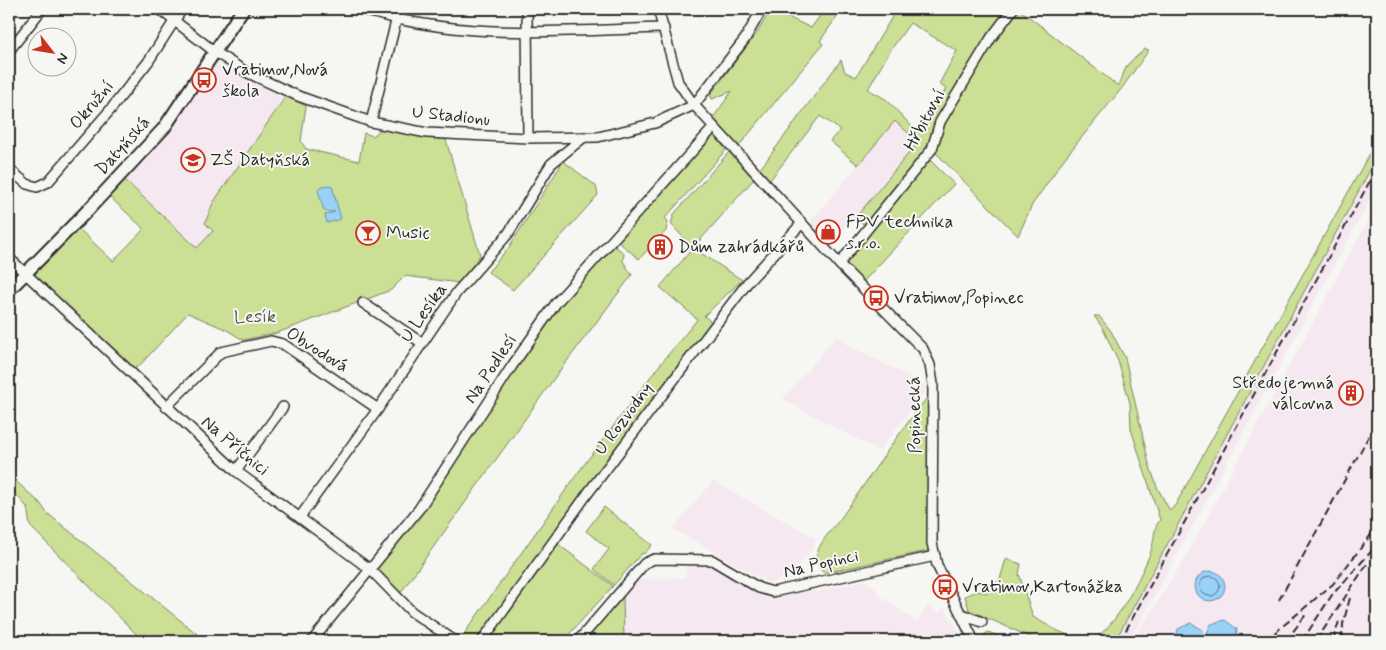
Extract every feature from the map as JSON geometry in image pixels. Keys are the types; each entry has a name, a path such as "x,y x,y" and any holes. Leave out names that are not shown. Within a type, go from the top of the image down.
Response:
{"main road":[{"name":"Datyňská","path":"9,290 150,145 181,104 243,9"}],"street":[{"path":"9,51 42,9"},
{"name":"U Stadionu","path":"159,9 215,52 246,72 298,96 371,122 428,133 528,138 598,137 655,123 694,105"},
{"name":"Okružní","path":"9,170 27,184 37,187 48,182 132,82 182,9"},
{"path":"361,9 396,20 457,30 527,32 664,28"},
{"path":"371,122 399,9"},
{"path":"527,9 528,138"},
{"name":"Popinecká","path":"658,9 678,82 694,105 839,264 923,349 930,365 933,384 932,543 937,565 974,641"},
{"path":"694,105 745,40 762,9"},
{"name":"Hřbitovní","path":"839,264 932,149 935,132 940,122 990,38 1013,9"},
{"name":"Na Podlesí","path":"312,641 420,509 512,366 556,303 714,127"},
{"name":"U Lesíka","path":"300,517 378,409 457,292 508,234 551,164 584,137"},
{"name":"U Rozvodny","path":"482,641 588,493 748,282 802,223"},
{"name":"Na Příčnici","path":"9,258 166,407 236,470 371,570 412,612 455,641"},
{"path":"363,303 422,343"},
{"name":"Obvodová","path":"166,407 221,352 271,340 283,344 378,409"},
{"path":"236,470 283,407"},
{"name":"Na Popinci","path":"578,641 645,563 654,559 712,560 759,588 773,592 935,556"},
{"path":"962,614 982,622"}],"shaded area":[{"name":"ZŠ Datyňská","path":"217,59 259,84 286,96 213,203 213,231 196,248 125,180 167,132"},
{"name":"FPV technika s.r.o.","path":"895,120 918,142 852,222 850,221 827,244 809,224"},
{"path":"1377,157 1377,186 1130,641 1115,641"},
{"path":"1377,204 1377,641 1133,641 1188,553"},
{"path":"837,336 850,346 928,387 879,451 783,399"},
{"path":"713,481 817,539 810,552 788,577 769,583 673,529"},
{"path":"709,562 768,600 814,590 818,593 822,590 865,580 877,590 876,593 917,622 928,606 939,613 944,608 965,641 624,641 623,597 636,580 682,578 686,575 686,563"}],"green space":[{"path":"771,9 811,28 825,9 842,9 820,41 823,44 738,147 713,118 732,91 712,99 710,95 757,33"},
{"path":"893,9 1019,9 1118,86 1127,65 1145,49 1149,50 1122,88 1064,159 1032,205 1018,236 934,151 867,228 856,217 918,142 895,121 858,165 830,141 840,130 820,116 770,180 760,169 841,60 845,72 856,77 892,17","holes":["910,23 957,51 939,84 946,89 918,133 887,100 868,89 890,51"]},
{"name":"Lesík","path":"286,96 306,106 301,141 306,149 359,161 364,133 373,136 381,129 446,140 480,255 460,283 405,276 391,290 277,333 243,340 227,330 188,313 140,365 135,368 128,365 33,276 78,228 113,261 144,229 109,196 125,180 197,248 213,231 205,223 213,203"},
{"path":"713,133 726,150 665,218 668,221 666,231 639,259 616,240"},
{"path":"1377,140 1377,157 1115,641 1039,641 969,610 965,596 977,591 988,593 1000,579 1006,559 1021,564 1019,574 1033,617 1059,631 1086,640 1096,637 1106,629 1134,589 1151,551 1155,530 1160,520 1131,429 1130,403 1118,361 1102,327 1094,316 1099,316 1111,331 1125,358 1149,464 1157,487 1170,511 1176,504"},
{"path":"729,152 754,179 693,248 671,224 674,214"},
{"path":"559,158 596,186 598,195 513,290 488,272 509,247 561,165 556,161"},
{"path":"929,159 954,184 863,282 844,263"},
{"path":"612,244 624,253 623,261 632,275 558,373 399,595 375,570 557,308"},
{"path":"693,248 742,280 704,316 714,324 478,641 459,641 580,470 658,367 696,321 697,319 660,287"},
{"path":"930,394 928,551 824,573 816,558 822,542"},
{"path":"9,475 40,503 47,513 206,641 143,641 30,526 27,507 9,486"},
{"path":"604,507 652,545 645,553 641,554 614,585 594,569 609,549 586,531"},
{"path":"558,544 613,586 563,641 485,641 554,545"},
{"path":"623,597 624,641 585,641"},
{"path":"988,632 1011,641 980,641 979,639"}],"water":[{"path":"332,186 341,219 327,223 325,215 335,212 324,211 318,190 320,187"},
{"path":"1210,571 1221,575 1225,586 1221,597 1210,601 1199,597 1195,586 1199,575"},
{"path":"1225,620 1237,629 1236,641 1209,641 1207,633 1211,624"},
{"path":"1191,623 1203,630 1205,641 1175,641 1178,629"}],"railway":[{"path":"1120,641 1377,168"},
{"path":"1279,600 1377,421"},
{"path":"1265,641 1333,584 1377,527"},
{"path":"1302,641 1332,595 1377,545"},
{"path":"1316,641 1369,561"},
{"path":"1342,641 1343,624 1351,594"},
{"path":"1286,641 1307,613"},
{"path":"1333,641 1340,618"}],"place":[{"name":"Vratimov,Nová škola","path":"204,80"},
{"name":"ZŠ Datyňská","path":"193,160"},
{"name":"FPV technika s.r.o.","path":"828,232"},
{"name":"Music","path":"368,233"},
{"name":"Dům zahrádkářů","path":"660,247"},
{"name":"Vratimov,Popinec","path":"876,298"},
{"name":"Středojemná válcovna","path":"1351,393"},
{"name":"Vratimov,Kartonážka","path":"945,587"}]}
